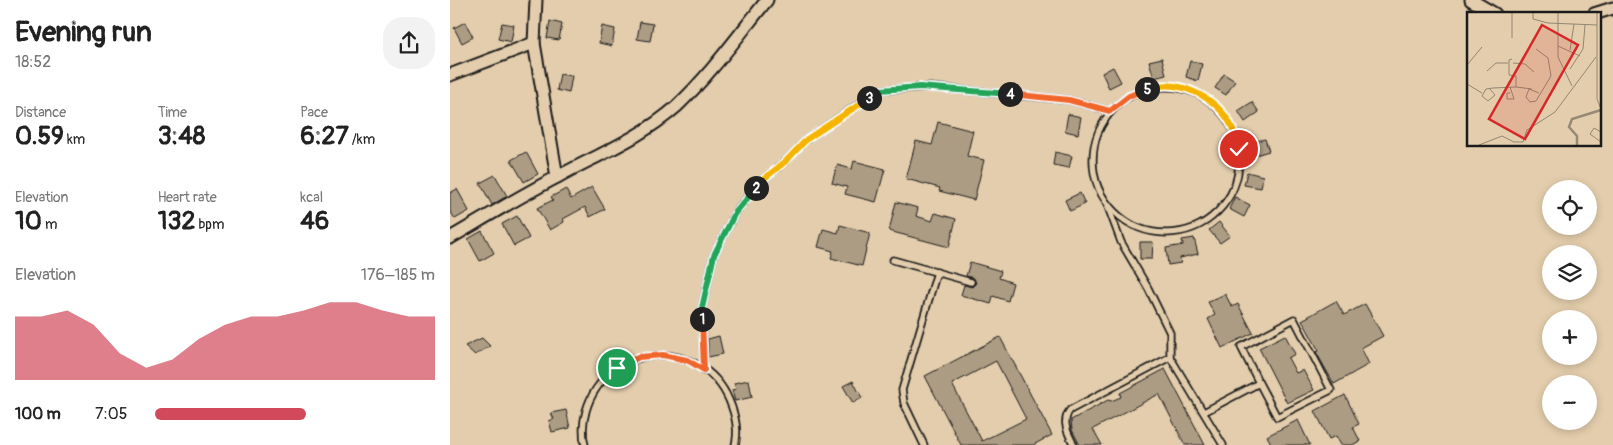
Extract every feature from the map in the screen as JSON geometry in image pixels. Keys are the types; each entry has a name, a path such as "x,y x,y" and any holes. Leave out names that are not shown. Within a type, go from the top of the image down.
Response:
{"street":[{"path":"536,0 534,43 556,177"},
{"path":"450,238 556,177 636,135 662,118 676,107 701,81 767,0"},
{"path":"1471,0 1492,12"},
{"path":"1600,12 1613,8"},
{"path":"450,75 534,43"}],"lane":[{"path":"1106,203 1124,220 1147,231 1171,234 1195,228 1216,215 1231,196 1239,173 1239,149 1232,126 1218,107 1198,93 1175,86 1151,87 1129,96 1110,111 1098,132 1092,156 1095,181 1121,242 1148,288 1170,333 1170,357 1223,445"},
{"path":"704,370 702,308 714,255 735,213 760,182 786,161 807,139 880,90 929,87 1069,100 1110,111"},
{"path":"893,260 971,282"},
{"path":"924,445 904,404 902,390 937,272"},
{"path":"1294,319 1331,390 1277,417 1259,383 1241,346 1294,319"},
{"path":"585,445 584,420 589,401 599,384 617,368 639,357 663,355 687,360 709,372 725,391 735,414 735,445"},
{"path":"1074,445 1065,421 1066,414 1070,410 1170,357"},
{"path":"1204,412 1259,383"}],"building":[{"path":"550,21 562,24 559,40 547,38"},
{"path":"465,22 473,37 462,43 454,28"},
{"path":"640,22 653,24 650,41 637,39"},
{"path":"502,23 514,25 511,42 498,39"},
{"path":"602,26 615,29 612,46 599,43"},
{"path":"1162,58 1166,75 1154,78 1149,61"},
{"path":"1190,61 1202,64 1198,81 1186,77"},
{"path":"1113,67 1121,82 1109,88 1102,73"},
{"path":"560,74 572,76 569,93 557,90"},
{"path":"1224,74 1235,81 1226,95 1215,88"},
{"path":"1252,102 1259,112 1245,122 1238,111"},
{"path":"1068,114 1081,117 1078,134 1065,131"},
{"path":"938,122 973,131 967,156 984,160 974,200 939,191 940,188 906,179 916,141 932,145"},
{"path":"1265,139 1269,151 1252,156 1249,143"},
{"path":"526,152 538,174 524,182 511,160"},
{"path":"1055,152 1072,156 1069,168 1053,165"},
{"path":"854,161 885,169 876,202 845,194 847,187 832,183 837,165 852,169"},
{"path":"1247,172 1263,176 1261,188 1244,185"},
{"path":"495,175 507,196 492,205 480,183"},
{"path":"592,187 605,209 590,217 585,207 563,219 564,222 550,230 537,208 553,200 551,197 566,189 571,199"},
{"path":"457,189 469,211 455,219 450,211 450,193"},
{"path":"1080,193 1085,204 1070,211 1065,200"},
{"path":"1235,197 1250,205 1244,217 1229,209"},
{"path":"896,202 918,208 916,216 932,221 935,213 956,219 949,247 889,231"},
{"path":"517,216 529,238 514,246 502,224"},
{"path":"1219,222 1230,236 1220,243 1209,230"},
{"path":"840,225 870,233 862,266 831,258 833,251 818,247 823,229 838,233"},
{"path":"482,231 494,253 480,261 468,239"},
{"path":"1194,238 1198,254 1180,258 1181,263 1168,265 1166,248 1183,245 1182,240"},
{"path":"1140,242 1153,242 1152,259 1140,259"},
{"path":"970,262 1001,271 999,278 1013,283 1008,301 993,296 991,304 961,295 964,285 972,287 976,283 974,278 966,276"},
{"path":"1225,294 1232,307 1238,304 1253,333 1222,348 1208,319 1215,315 1208,302"},
{"path":"1336,301 1344,315 1365,304 1383,336 1361,348 1369,364 1334,384 1316,352 1319,351 1302,320"},
{"path":"1285,335 1295,354 1288,358 1296,373 1303,370 1314,390 1287,403 1259,348"},
{"path":"719,336 723,354 708,357 708,339"},
{"path":"1000,337 1052,435 1033,445 961,445 925,376","holes":["996,361 1026,419 982,441 952,384"]},
{"path":"482,338 490,346 475,355 465,346"},
{"path":"1165,369 1205,445 1185,445 1159,394 1093,429 1102,445 1080,445 1072,430 1071,420 1108,400 1111,401 1121,397 1120,393"},
{"path":"749,380 752,397 735,401 732,390 736,389 734,383"},
{"path":"853,381 862,398 853,403 843,386"},
{"path":"1345,395 1359,424 1353,427 1360,441 1352,445 1341,445 1336,436 1329,439 1315,411"},
{"path":"566,410 570,428 552,432 549,421 554,419 551,413"},
{"path":"1298,420 1310,445 1272,445 1267,436"}],"route":[{"path":"617,368 639,357 663,355 687,360 704,370 702,308 714,255 735,213 760,182 786,161 807,139 880,90 929,87 1069,100 1110,111 1129,96 1151,87 1175,86 1198,93 1218,107 1232,126 1239,149"}]}
